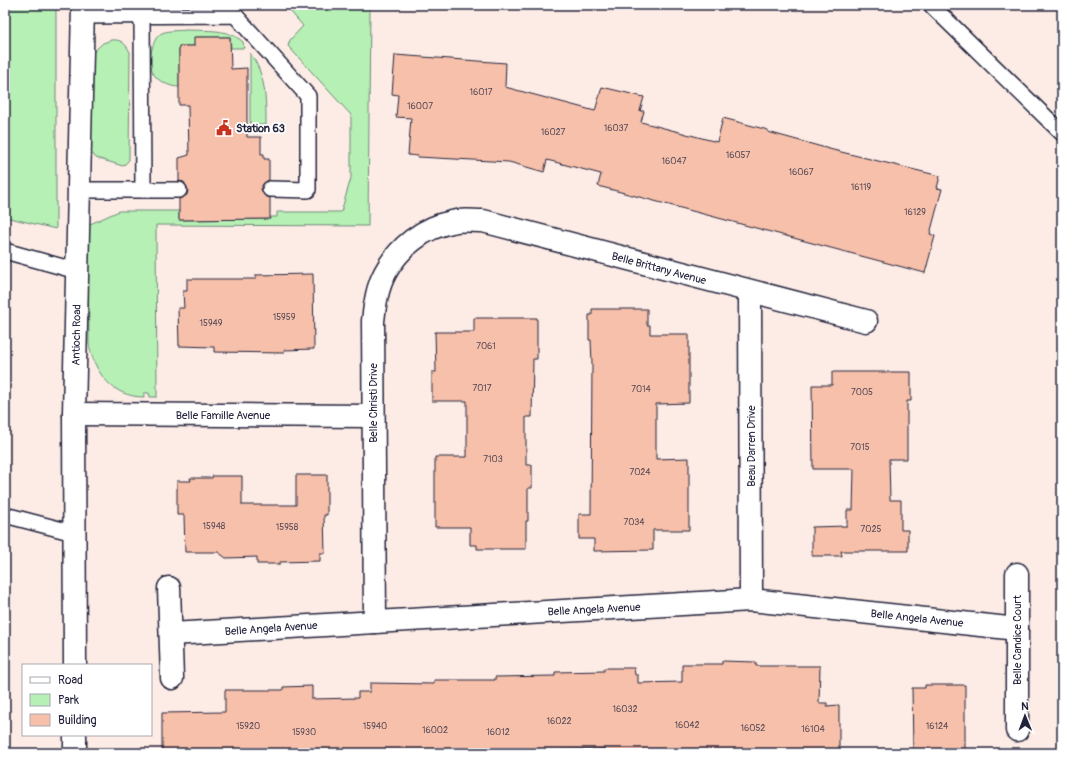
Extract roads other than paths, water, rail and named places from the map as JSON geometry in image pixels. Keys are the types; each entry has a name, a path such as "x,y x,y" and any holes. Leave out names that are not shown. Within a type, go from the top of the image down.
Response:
{"street":[{"name":"Antioch Road","path":"75,664 74,414 83,11"},
{"name":"Belle Brittany Avenue","path":"452,221 483,221 750,292 866,321"},
{"name":"Belle Christi Drive","path":"375,622 372,321 376,295 385,273 399,252 424,231 452,221"},
{"name":"Beau Darren Drive","path":"750,292 752,600"},
{"name":"Belle Famille Avenue","path":"74,414 373,416"},
{"name":"Belle Candice Court","path":"1017,574 1017,730"},
{"path":"169,588 172,678"},
{"name":"Belle Angela Avenue","path":"171,634 752,600 1016,629"},
{"path":"75,736 75,753"}],"lane":[{"path":"931,5 1062,133"},
{"path":"83,11 142,15 235,15 308,96 308,190 270,189"},
{"path":"142,15 143,190"},
{"path":"79,190 179,190"},
{"path":"5,251 77,271"},
{"path":"5,516 74,533"}],"place":[{"name":"Station 63","path":"224,128"}]}
